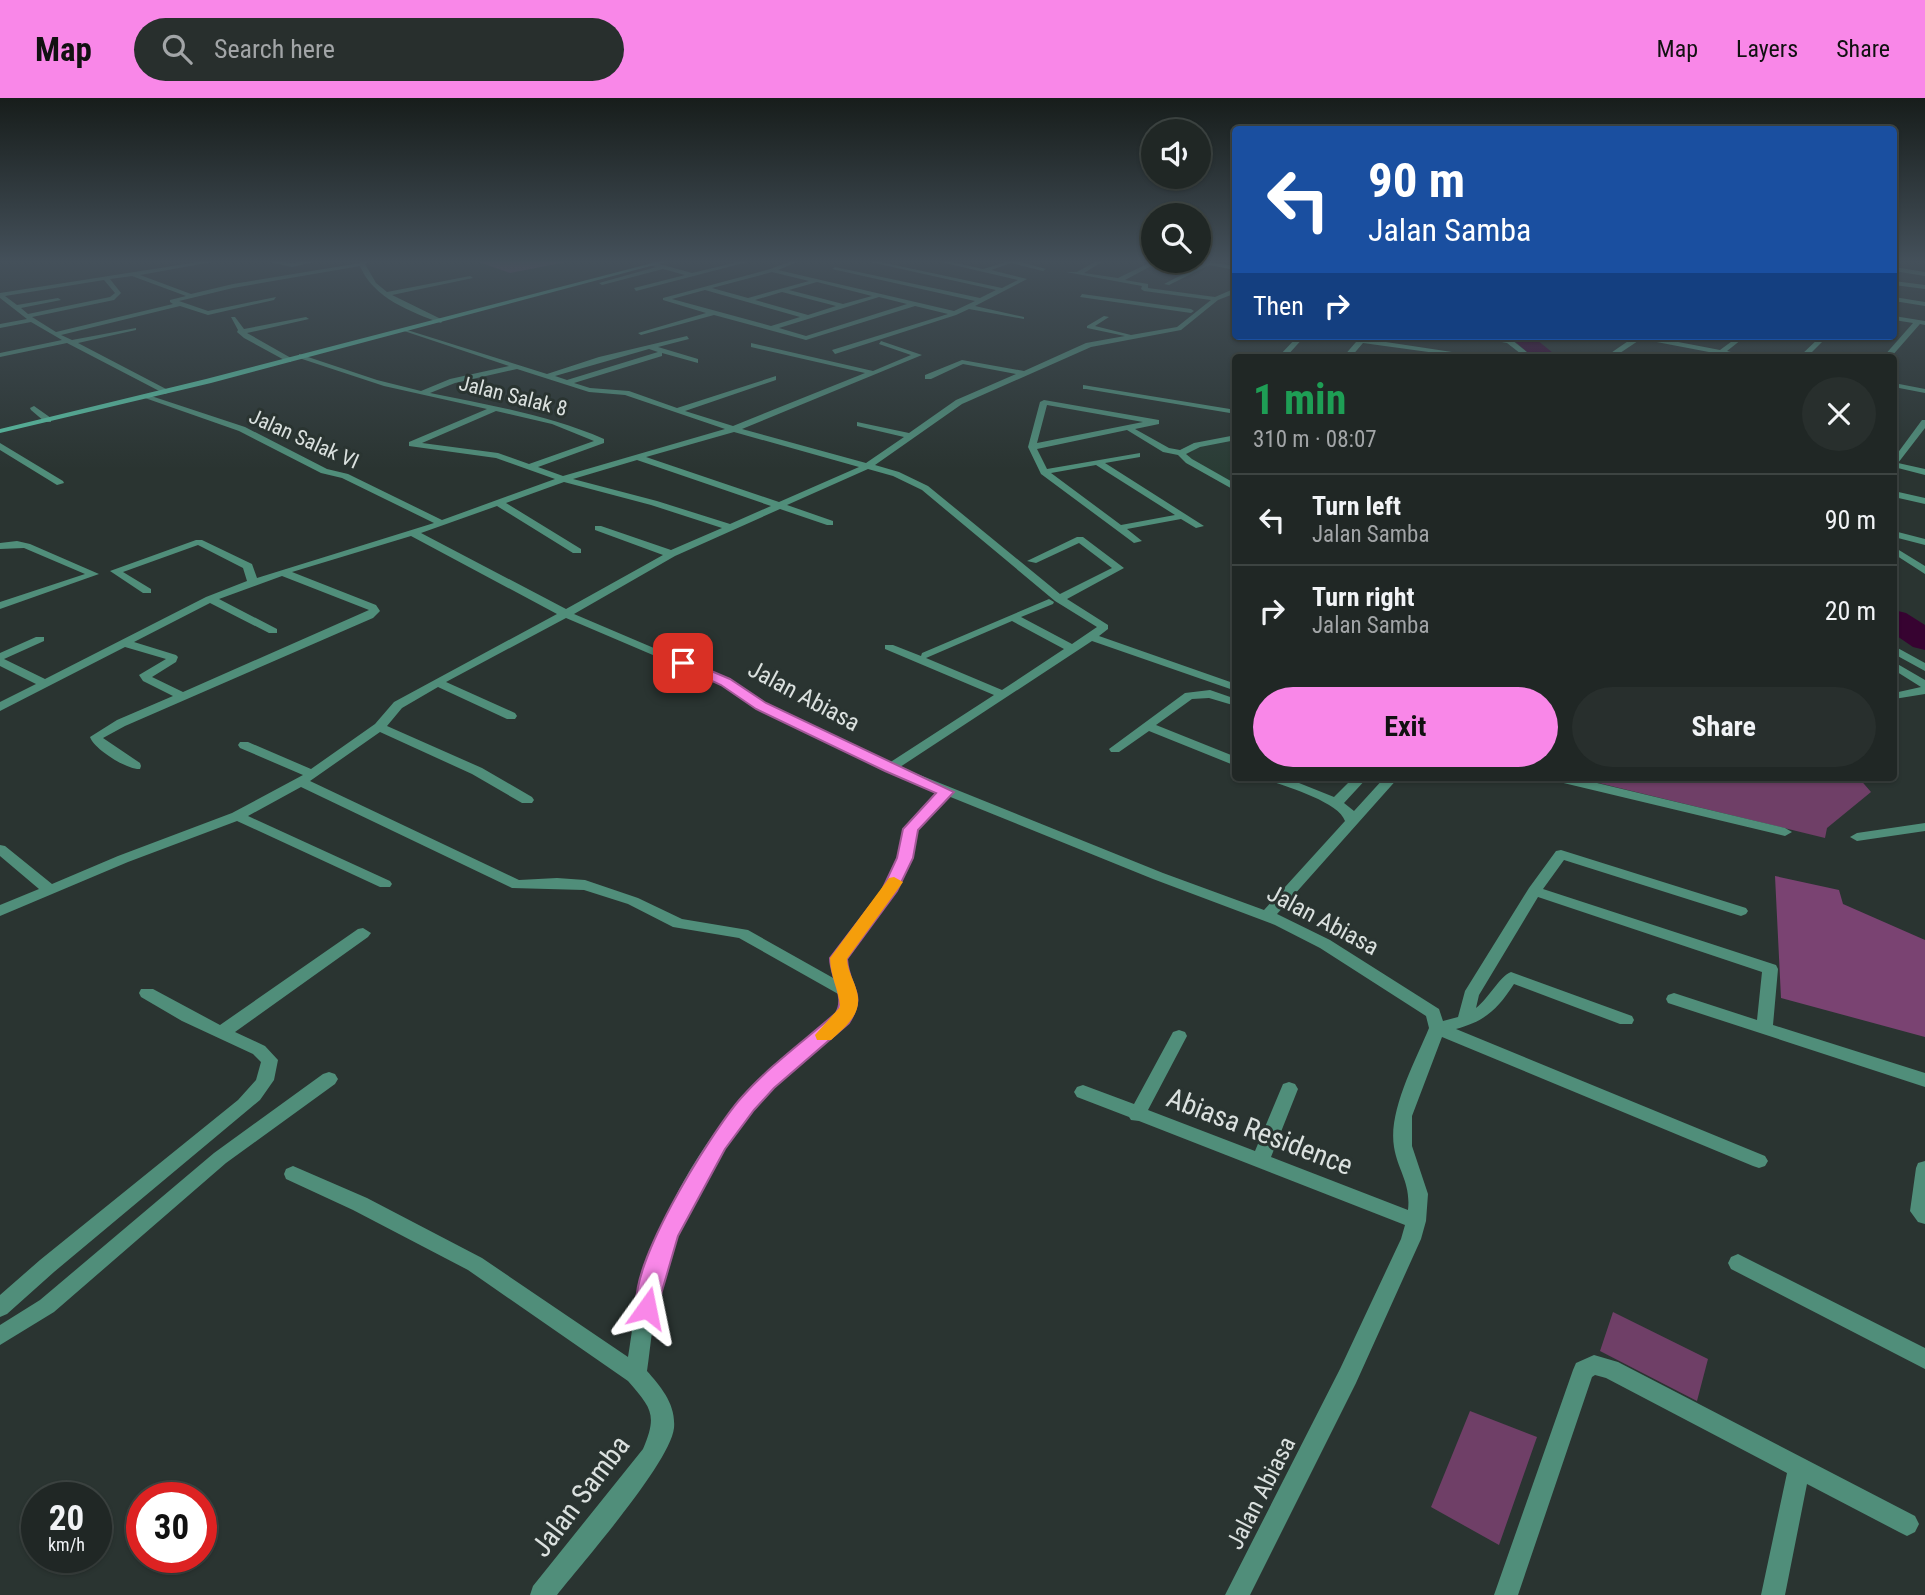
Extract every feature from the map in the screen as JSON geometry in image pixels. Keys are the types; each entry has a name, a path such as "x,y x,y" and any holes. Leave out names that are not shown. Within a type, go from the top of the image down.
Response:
{"street":[{"path":"48,330 165,392"},
{"path":"55,334 72,330"},
{"path":"0,355 129,330"},
{"path":"240,332 250,330"},
{"path":"0,431 405,330 589,390 626,393 734,429 897,474 925,488 1054,601 1104,627 1091,637 1066,646 999,689 890,768"},
{"path":"641,333 653,330"},
{"path":"771,330 794,337 812,338 836,330"},
{"path":"835,352 904,330"},
{"path":"1103,330 1139,337"},
{"path":"0,911 237,816 307,778 379,727 398,705 437,682 566,614 671,554 727,526 868,466 954,405 1089,345 1175,330"},
{"path":"1890,354 1914,330"},
{"path":"240,332 288,360"},
{"path":"548,376 687,338"},
{"path":"1285,354 1298,340"},
{"path":"1350,354 1361,340"},
{"path":"1376,340 1463,354"},
{"path":"1508,340 1525,354"},
{"path":"1613,354 1632,340"},
{"path":"1667,340 1732,354"},
{"path":"1722,352 1738,340"},
{"path":"1806,354 1821,340"},
{"path":"0,707 210,599 282,572 442,523 563,479 734,429 918,355 881,343"},
{"path":"754,345 873,373"},
{"path":"648,347 695,361"},
{"path":"1683,352 1692,347"},
{"path":"569,382 659,354"},
{"name":"Jalan Salak 8","path":"302,356 356,376 493,409 579,432 601,441 530,467"},
{"path":"928,377 962,362 1025,373"},
{"path":"424,393 453,381 518,367"},
{"path":"677,411 773,378"},
{"path":"1897,386 1925,391"},
{"path":"1086,387 1232,409"},
{"name":"Jalan Salak VI","path":"148,396 242,429 324,471 345,476 442,523"},
{"path":"1032,447 1156,422 1044,402 1032,447 1044,472 1137,541"},
{"path":"34,408 48,420"},
{"path":"493,409 412,444 498,456 563,479 727,526"},
{"path":"1096,435 1101,412"},
{"path":"1897,460 1925,422"},
{"path":"860,424 911,436"},
{"path":"1130,429 1166,450 1181,453 1189,461 1232,486"},
{"path":"1181,453 1197,445 1232,438"},
{"path":"1909,442 1925,445"},
{"path":"0,446 60,483"},
{"path":"1044,472 1137,455"},
{"path":"638,457 830,523"},
{"path":"1097,462 1199,526"},
{"path":"1897,465 1925,472"},
{"path":"1897,495 1925,501"},
{"path":"499,503 578,551"},
{"path":"1119,528 1183,516"},
{"path":"598,528 671,554"},
{"name":"Jalan Abiasa","path":"412,532 566,614 726,682 761,706 890,768 1158,876 1267,916 1325,944 1433,1013 1437,1028 1404,1116 1402,1130 1407,1163 1419,1194 1416,1221 1348,1376 1237,1595"},
{"path":"1897,535 1925,541"},
{"path":"926,655 1054,601 1119,568 1080,539 1032,561"},
{"path":"0,546 27,546 94,574 0,606"},
{"path":"147,591 115,571 188,546 236,569 250,570 253,583"},
{"path":"1897,552 1925,572"},
{"path":"135,766 98,743 96,737 103,731 369,616 375,611 372,607 282,572"},
{"path":"210,599 273,631"},
{"path":"1012,618 1066,646"},
{"path":"1091,637 1232,687"},
{"path":"0,659 40,639"},
{"path":"124,643 172,657 172,660 145,675 147,679 183,697"},
{"path":"889,647 999,689"},
{"path":"1897,651 1925,668"},
{"path":"0,659 46,684"},
{"path":"1897,667 1925,687"},
{"path":"437,682 511,716"},
{"path":"1897,695 1925,687"},
{"path":"1115,749 1195,694 1210,694 1232,702"},
{"path":"1148,726 1232,760"},
{"path":"379,727 477,771 527,800"},
{"path":"244,745 517,885 585,885 633,901 678,923 743,934 848,993"},
{"path":"1283,781 1336,803 1350,814 1352,821"},
{"path":"1336,803 1358,781"},
{"path":"1267,916 1388,781"},
{"path":"1573,781 1784,832"},
{"path":"636,1374 650,1286 667,1234 718,1143 747,1105 767,1083 843,1018 849,1007 848,993 839,971 839,958 889,891 905,858 911,829 946,792"},
{"path":"237,816 385,884"},
{"path":"1857,837 1925,827"},
{"path":"0,849 50,890"},
{"path":"1465,1022 1471,995 1534,891 1561,854 1741,911"},
{"path":"1534,891 1770,969 1765,1028"},
{"path":"222,1033 363,933"},
{"path":"1437,1028 1465,1022 1493,1005 1511,977 1626,1020"},
{"path":"0,1308 47,1266 244,1105 270,1073 270,1060 259,1050 147,993"},
{"path":"1674,999 1925,1080"},
{"path":"1437,1028 1759,1161"},
{"path":"1137,1115 1179,1036"},
{"path":"0,1336 47,1306 220,1158 328,1079"},
{"path":"1260,1161 1289,1089"},
{"name":"Abiasa Residence","path":"1083,1093 1416,1221"},
{"path":"1925,1168 1920,1211 1925,1216"},
{"name":"Jalan Samba","path":"293,1174 360,1204 475,1264 636,1374 659,1401 663,1428 651,1457 542,1595"},
{"path":"1738,1263 1925,1359"},
{"path":"1506,1595 1584,1370 1594,1365 1610,1368 1907,1524"},
{"path":"1773,1595 1799,1468"}],"shaded area":[{"path":"1232,440 1232,489 1185,461 1196,446"},
{"path":"1590,781 1861,781 1871,792 1827,828 1825,838"},
{"path":"1775,876 1839,890 1843,904 1925,940 1925,1037 1781,998"},
{"path":"1613,1312 1708,1359 1697,1401 1600,1351"},
{"path":"1470,1411 1537,1437 1499,1545 1431,1507"}],"waterway":[{"path":"1524,340 1543,354"},
{"path":"1897,622 1925,640"}],"slow traffic":[{"path":"824,1035 843,1018 849,1007 848,993 839,971 839,958 894,882"}],"route":[{"path":"647,1308 650,1286 667,1234 718,1143 767,1083 843,1018 849,1007 848,993 839,971 839,958 898,875 905,858 911,829 946,792 761,706 726,682 683,663"}]}
